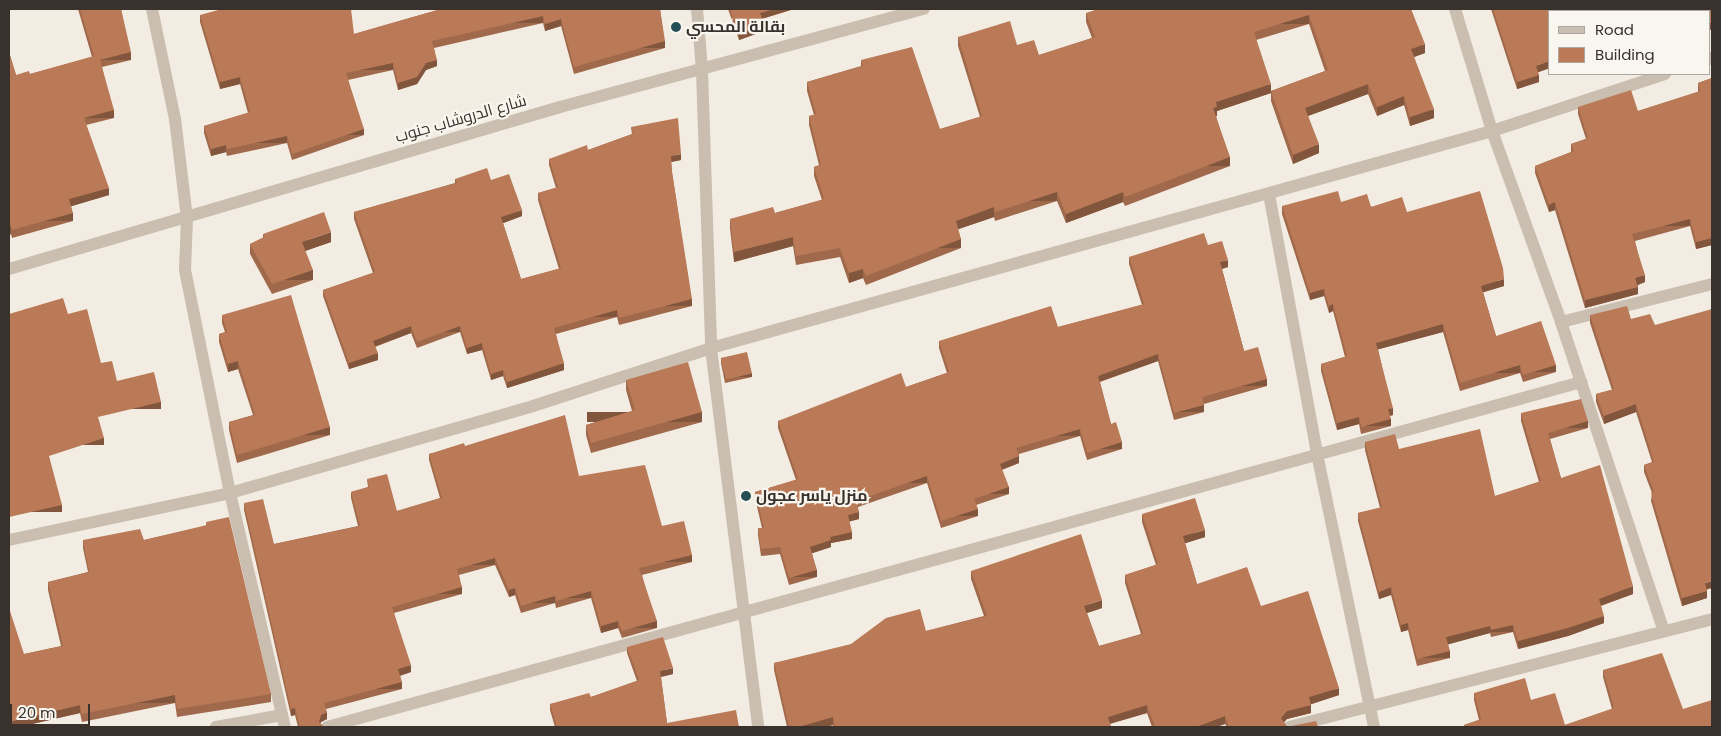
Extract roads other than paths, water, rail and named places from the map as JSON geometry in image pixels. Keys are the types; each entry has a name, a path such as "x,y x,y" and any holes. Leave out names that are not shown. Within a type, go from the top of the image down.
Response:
{"street":[{"path":"152,9 175,119 186,218 184,270 230,493 284,721 216,727"},
{"path":"697,9 702,70 710,348 745,612 758,727"},
{"name":"شارع الدروشاب جنوب","path":"9,269 551,110 924,9"},
{"path":"1455,9 1492,131 1561,322 1664,631"},
{"path":"9,540 230,493 533,406 710,348 1492,131 1662,75"},
{"path":"1269,194 1317,454 1374,727"},
{"path":"1561,322 1712,284"},
{"path":"327,727 1581,382"},
{"path":"1289,727 1712,619"}],"place":[{"name":"بقالة المحسي","path":"676,27"},
{"name":"منزل ياسر عجول","path":"746,496"}]}
